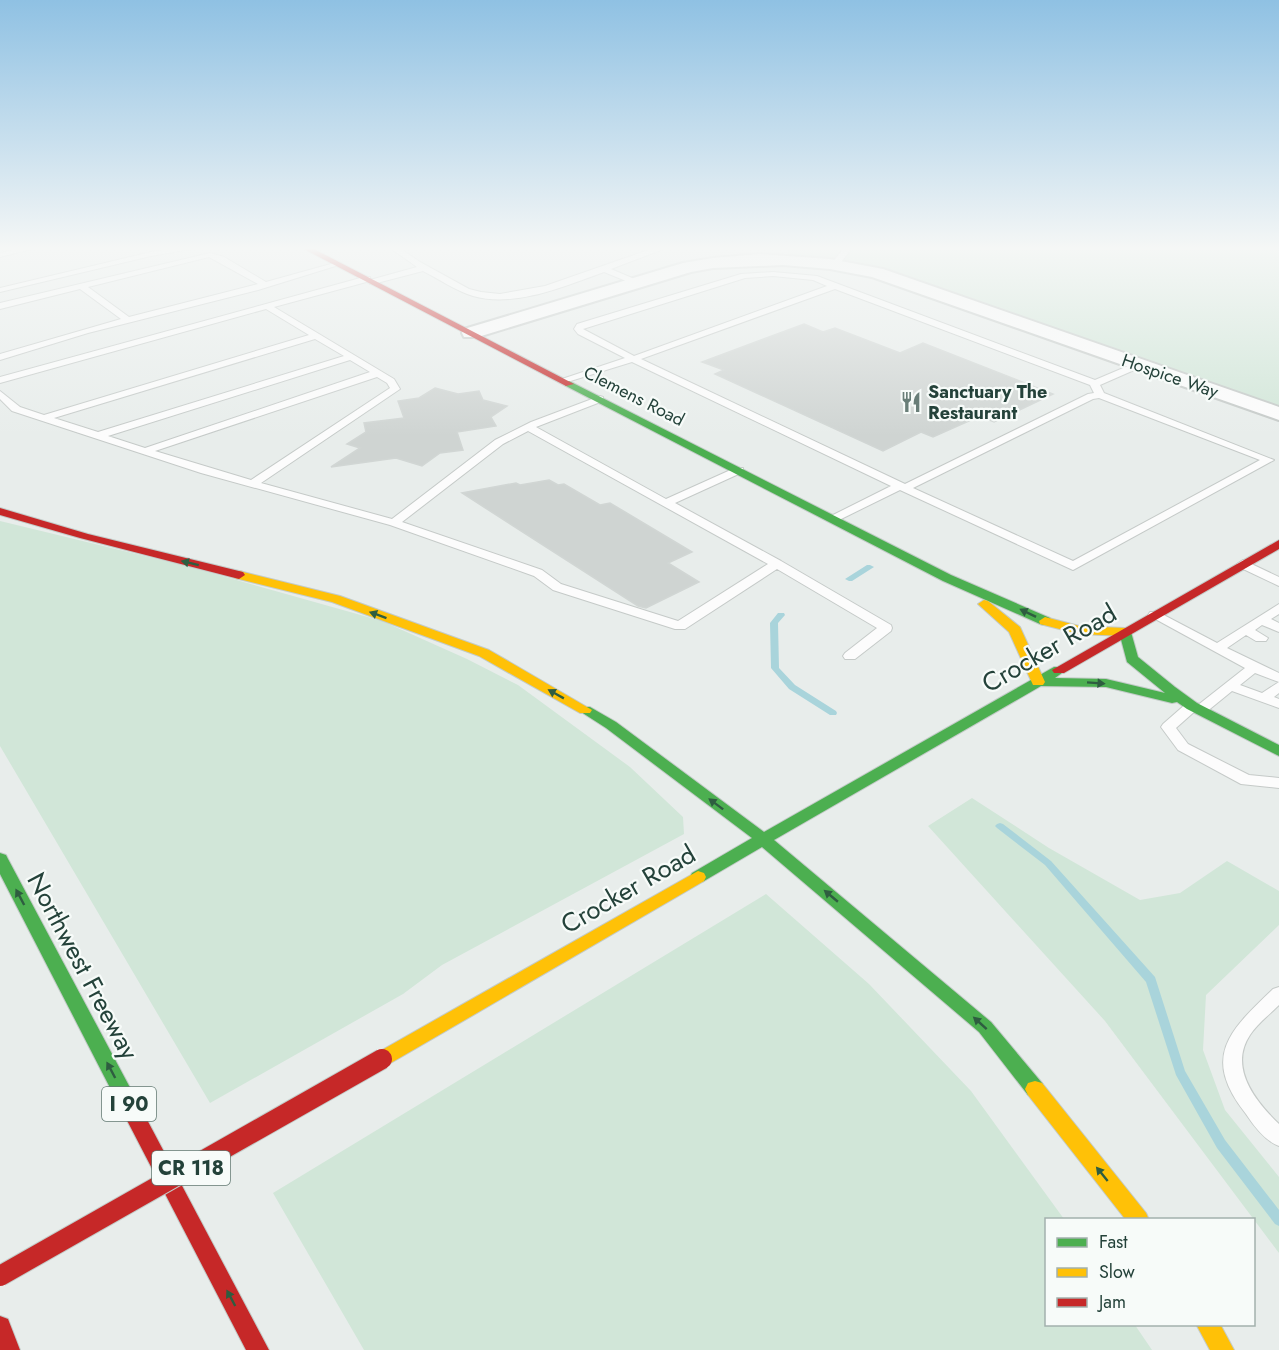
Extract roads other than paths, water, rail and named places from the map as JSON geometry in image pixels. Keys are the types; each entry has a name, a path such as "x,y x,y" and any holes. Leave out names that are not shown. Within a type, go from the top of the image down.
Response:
{"main road":[{"name":"Clemens Road","path":"426,310 946,578 1051,624 1079,630 1125,632"},
{"path":"0,511 84,536 336,599 484,653 611,725 763,839 985,1027 1137,1218"},
{"name":"Crocker Road","path":"0,1276 1279,544"},
{"name":"Clemens Road","path":"946,578 993,610 1015,630 1038,682"},
{"path":"1125,632 1132,659 1196,708"},
{"path":"1038,682 1106,683 1140,690 1196,708 1279,751"},
{"name":"Northwest Freeway","path":"0,859 258,1350"},
{"path":"1208,1326 1223,1350"},
{"path":"0,1327 9,1350"}],"street":[{"name":"Hospice Way","path":"471,333 547,310"},
{"name":"Hospice Way","path":"982,310 1279,414"}],"lane":[{"path":"113,310 127,320"},
{"path":"0,357 166,310"},
{"path":"0,380 257,310"},
{"path":"253,484 395,389 391,381 273,310"},
{"path":"632,310 580,326 578,329 633,359 903,487 1073,566 1201,499 1269,460 1100,396 1091,396 903,487 833,519"},
{"path":"564,380 633,359 768,310"},
{"path":"898,310 1094,383 1138,365"},
{"path":"44,418 316,336"},
{"path":"100,435 351,357"},
{"path":"146,451 378,373"},
{"path":"1094,383 1100,396"},
{"path":"0,394 16,409 205,471 394,522 538,573 557,587 680,626 777,564"},
{"path":"394,522 499,442 528,427 600,399"},
{"path":"528,427 777,564 886,628 850,656"},
{"path":"666,503 739,470"},
{"path":"1243,564 1279,582"},
{"path":"1218,648 1279,608"},
{"path":"1154,615 1279,678"},
{"path":"1261,619 1278,628"},
{"path":"1245,630 1261,638"},
{"path":"1254,667 1230,686 1168,727 1183,747 1246,780 1279,783"},
{"path":"1230,686 1279,704"},
{"path":"1264,698 1279,686"},
{"path":"1279,994 1243,1031 1233,1049 1233,1075 1253,1113 1279,1137"}],"waterway":[{"path":"849,579 870,567"},
{"path":"781,615 774,623 775,668 792,687 833,713"},
{"path":"1000,826 1048,863 1151,980 1180,1072 1221,1144 1279,1220"}],"place":[{"name":"Sanctuary The Restaurant","path":"911,402"}]}
